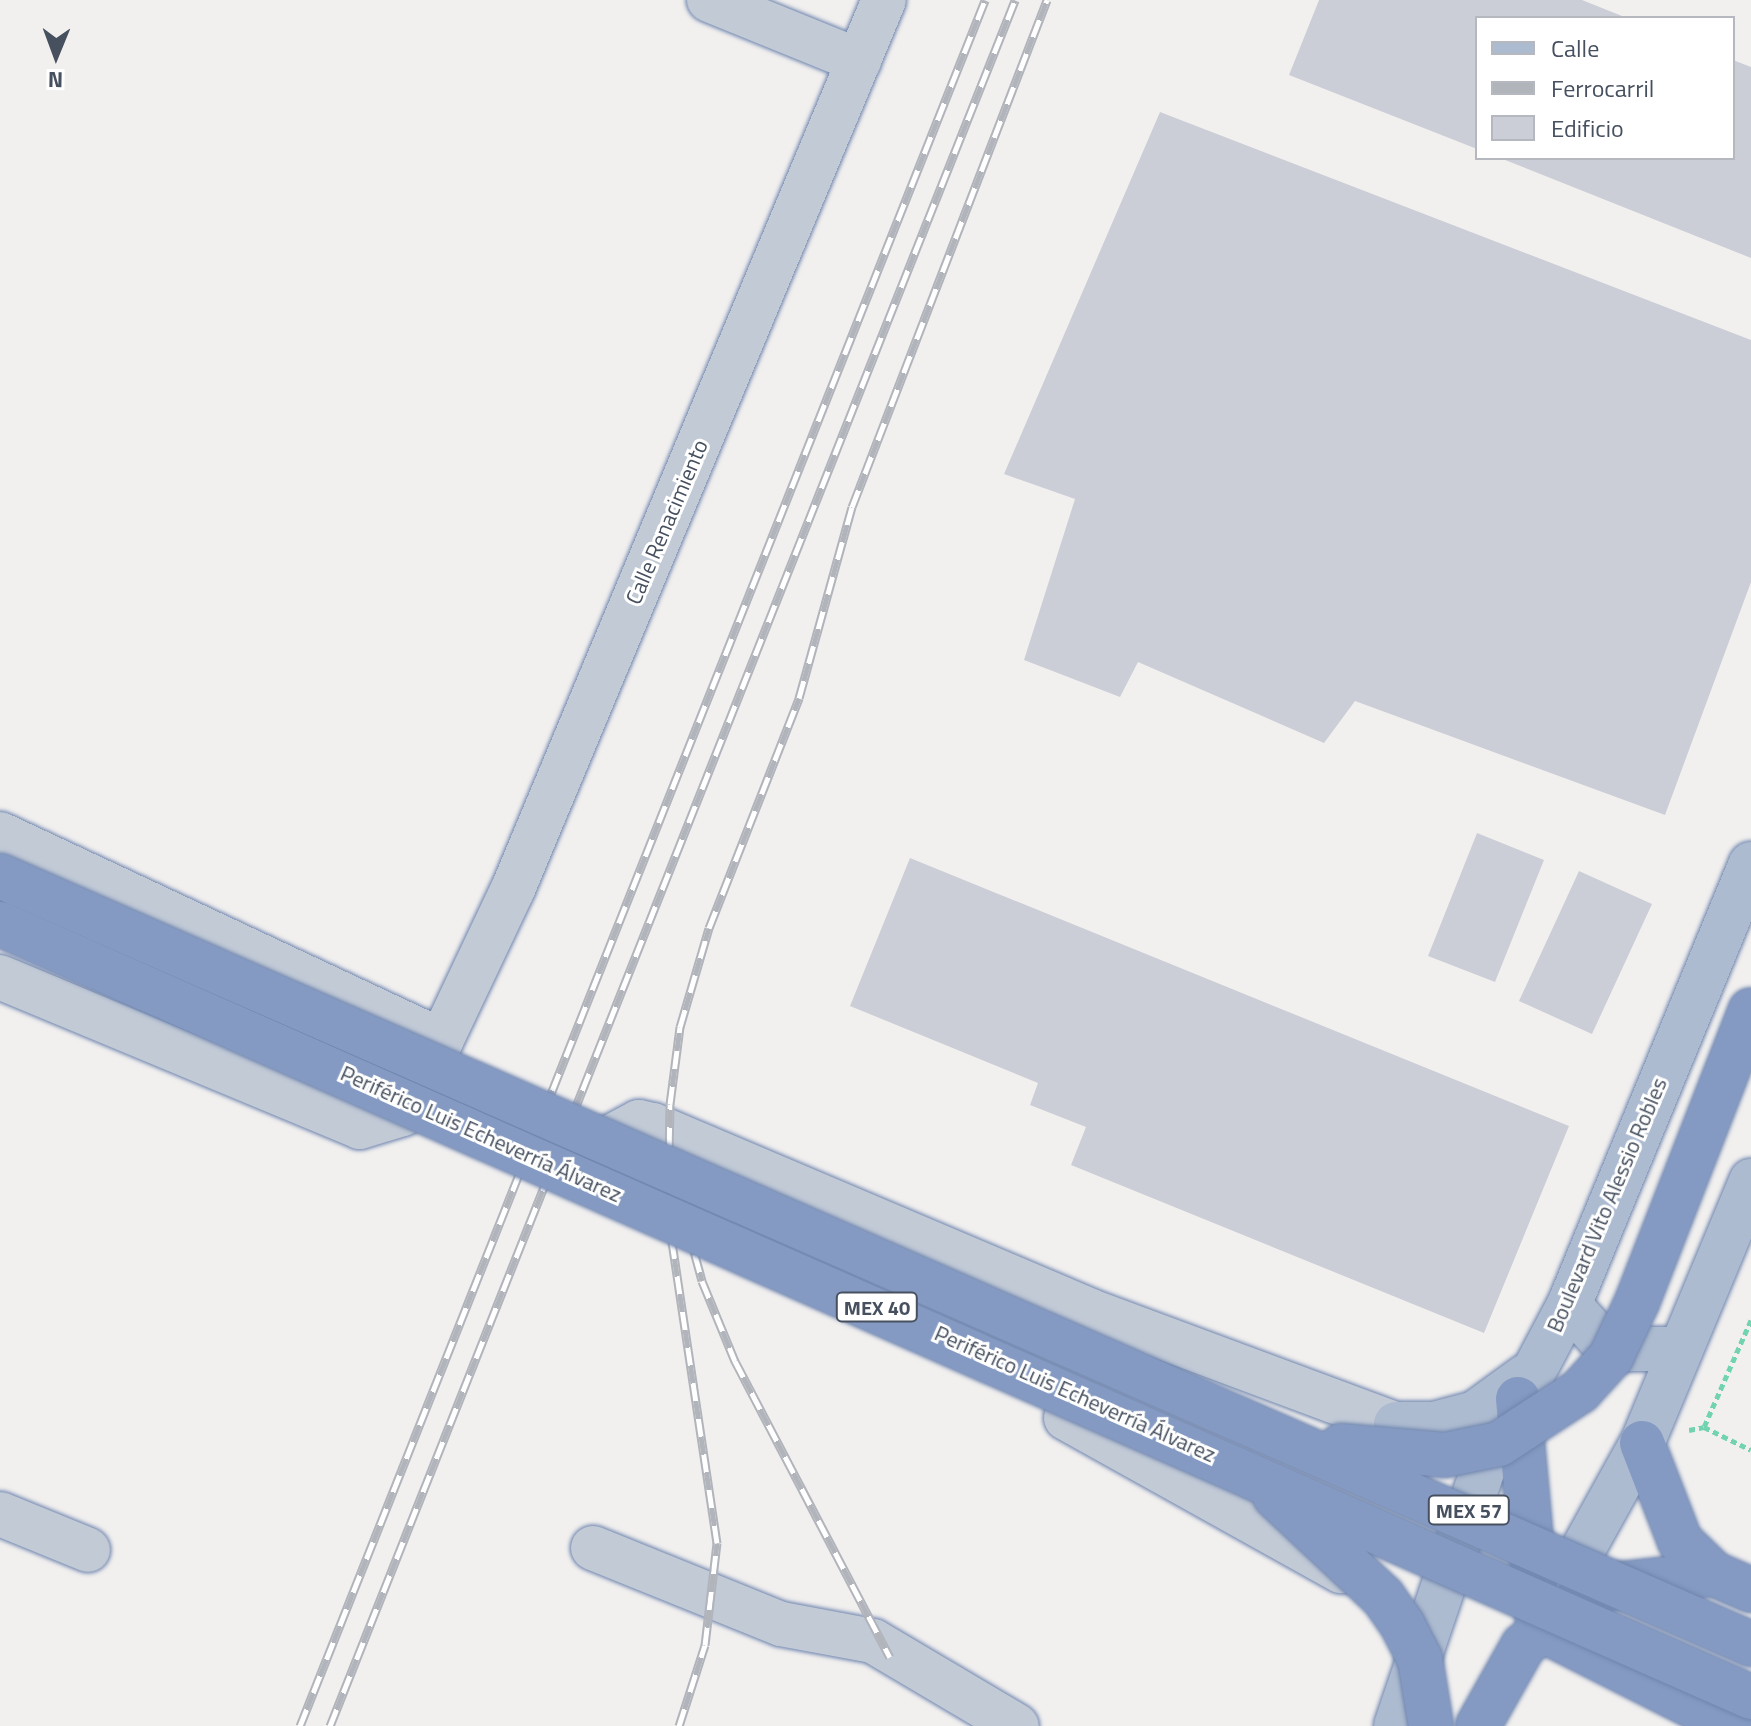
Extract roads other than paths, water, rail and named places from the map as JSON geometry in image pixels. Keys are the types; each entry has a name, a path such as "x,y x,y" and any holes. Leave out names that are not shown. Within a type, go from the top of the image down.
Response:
{"highway":[{"name":"Periférico Luis Echeverría Álvarez","path":"0,876 1266,1428 1751,1644"},
{"name":"Periférico Luis Echeverría Álvarez","path":"0,924 1244,1468 1751,1697"},
{"path":"1266,1428 1370,1451 1445,1455 1499,1444 1580,1391 1611,1357 1637,1302 1751,1010"},
{"path":"1528,1381 1539,1628"},
{"path":"1642,1443 1680,1541 1732,1582"},
{"path":"1244,1468 1383,1597 1420,1659 1408,1725"},
{"path":"1478,1726 1506,1669 1539,1628 1579,1598 1623,1584 1732,1582"},
{"path":"1685,1704 1670,1677 1665,1647 1672,1617 1689,1591 1732,1582"},
{"path":"1539,1628 1733,1726"}],"main road":[{"name":"Boulevard Vito Alessio Robles","path":"1408,1725 1484,1466 1569,1305 1751,864"},
{"path":"1503,1726 1539,1628 1642,1443 1751,1181"},
{"path":"1569,1305 1598,1337 1624,1349 1681,1349"},
{"path":"1396,1424 1434,1424 1475,1413 1528,1381"},
{"path":"1484,1466 1539,1628"}],"street":[{"path":"709,0 859,61"},
{"name":"Calle Renacimiento","path":"0,977 360,1127 403,1114 422,1031 513,889 884,0"},
{"path":"0,834 422,1031"},
{"name":"Periférico Luis Echeverría Álvarez","path":"1343,1573 1113,1439 614,1218 589,1186 597,1156 625,1127 653,1125 1091,1311 1396,1424 1484,1466"},
{"path":"1396,1424 1416,1462 1419,1504 1391,1553 1368,1569 1343,1573 1384,1626 1394,1653 1408,1725"},
{"path":"0,1514 88,1550"},
{"path":"593,1548 781,1624 873,1641 1017,1726"}],"railway":[{"path":"300,1726 985,0"},
{"path":"330,1726 1015,0"},
{"path":"679,1726 705,1645 717,1543 668,1217 670,1104 680,1027 709,928 799,698 852,507 1047,0"},
{"path":"676,1185 702,1281 735,1361 890,1657"}]}
